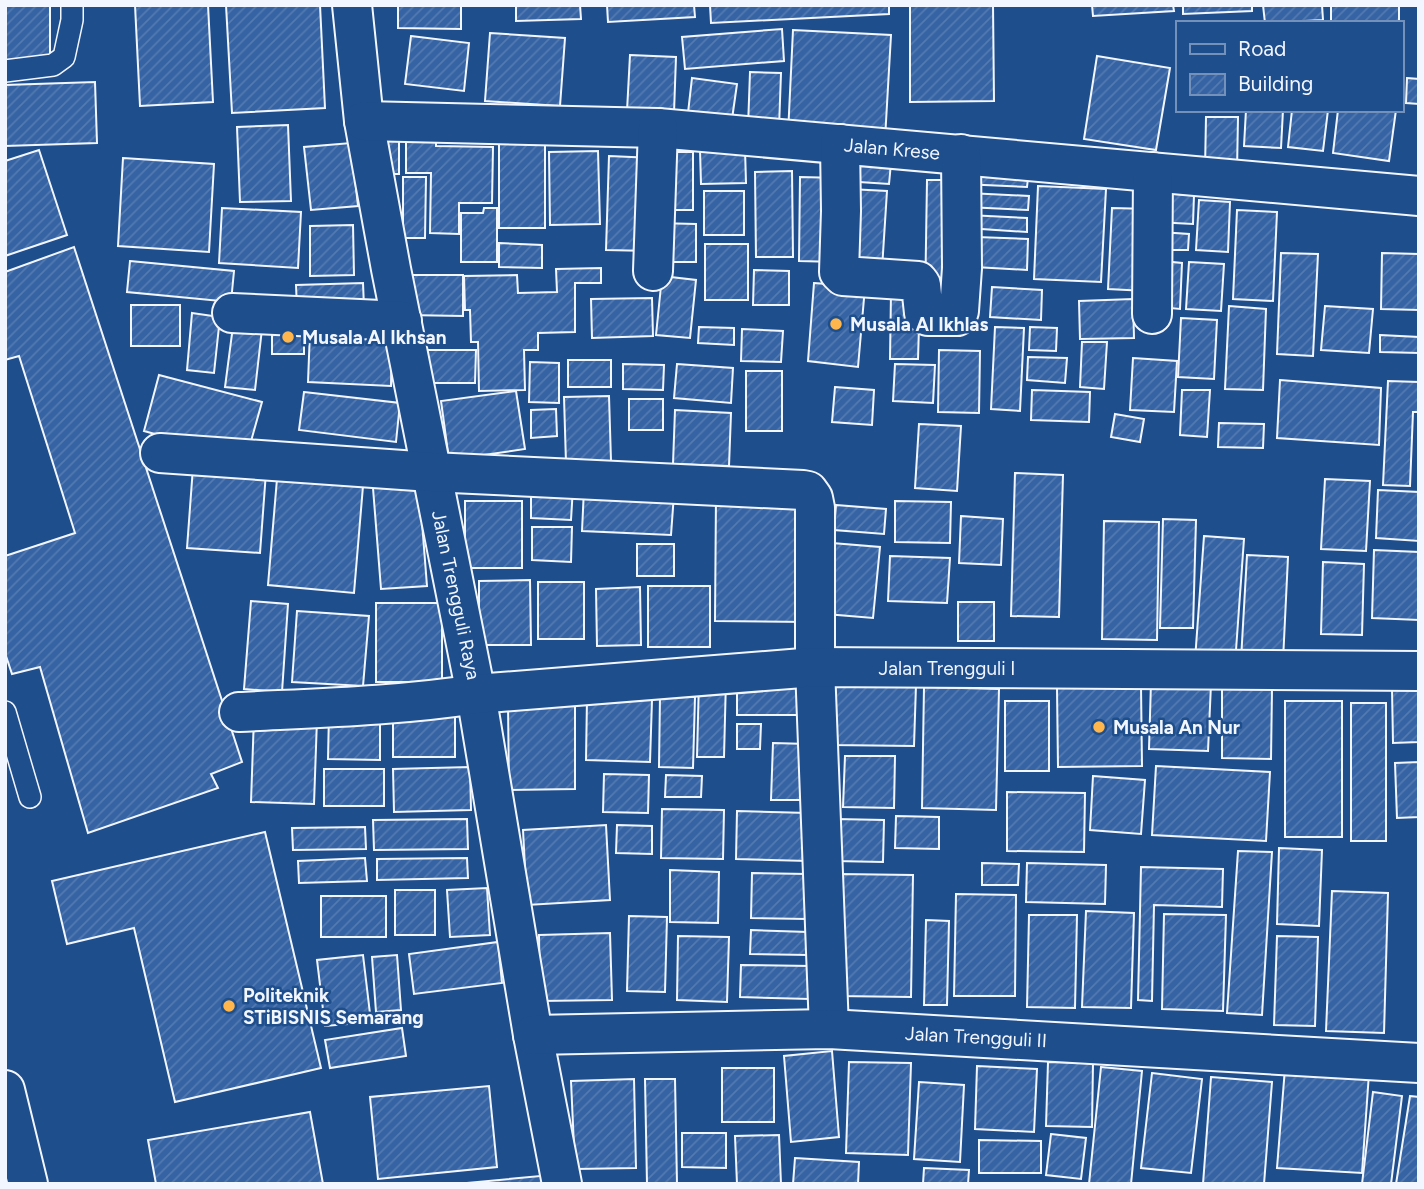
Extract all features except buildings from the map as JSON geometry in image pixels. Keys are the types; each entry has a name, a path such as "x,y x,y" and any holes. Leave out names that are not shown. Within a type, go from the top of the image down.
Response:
{"street":[{"name":"Jalan Trengguli Raya","path":"352,5 364,121 476,694 533,1035 562,1184"},
{"name":"Jalan Krese","path":"364,121 658,128 1419,196"},
{"path":"653,271 658,128"},
{"path":"840,144 839,272 844,276 918,281 924,313 928,316 957,316 959,311 962,268 961,154"},
{"path":"1152,314 1153,172"},
{"path":"232,313 402,321"},
{"path":"160,453 431,472 808,491 815,508 815,667 828,1029"},
{"name":"Jalan Trengguli I","path":"239,712 365,705 815,667 1419,671"},
{"name":"Jalan Trengguli II","path":"533,1035 828,1029 1419,1063"},
{"path":"6,1096 28,1184"}],"lane":[{"path":"5,71 52,65 64,57 72,20 72,5"},
{"path":"5,712 30,797"}],"place":[{"name":"Musala Al Ikhlas","path":"836,324"},
{"name":"Musala Al Ikhsan","path":"288,337"},
{"name":"Musala An Nur","path":"1099,727"},
{"name":"Politeknik STiBISNIS Semarang","path":"229,1006"}]}
